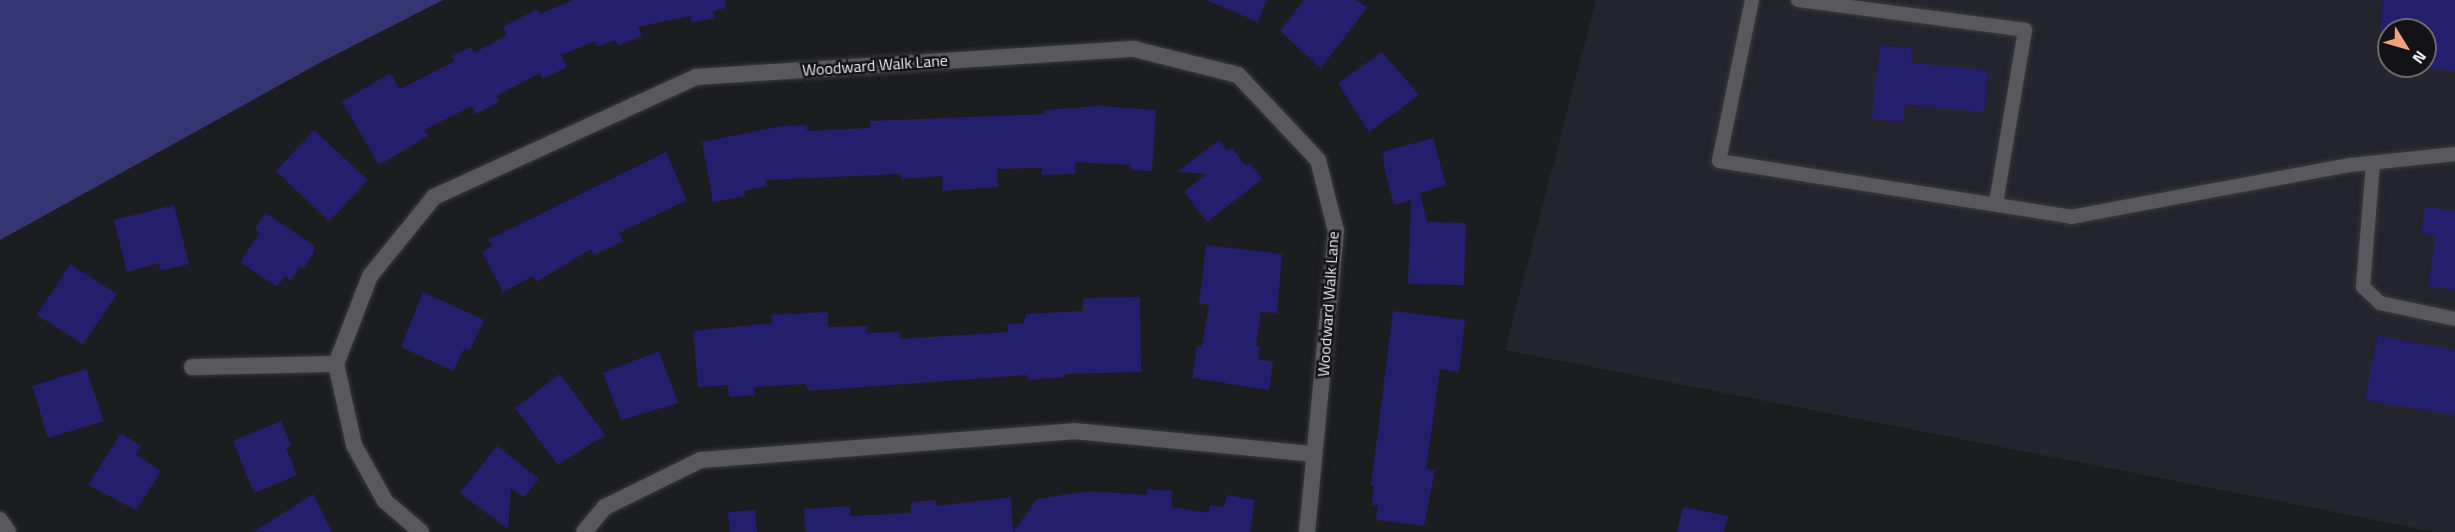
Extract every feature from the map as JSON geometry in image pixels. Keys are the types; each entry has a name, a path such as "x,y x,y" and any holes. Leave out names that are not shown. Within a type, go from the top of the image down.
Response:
{"street":[{"name":"Woodward Walk Lane","path":"336,364 370,276 434,197 696,76 1134,49 1238,75 1318,160 1336,231 1307,532"},
{"path":"192,367 336,364 354,445 385,501 421,532"},
{"path":"584,532 605,507 701,460 1074,431 1314,454"},
{"path":"0,520 8,532"}],"lane":[{"path":"1752,0 1719,161 2071,217 2373,163 2455,154"},
{"path":"1798,0 2025,30 1996,204"},
{"path":"2373,163 2363,287 2380,303 2455,319"}],"shaded area":[{"path":"0,0 443,0 323,61 0,240"},
{"path":"1596,0 2455,0 2455,532 2436,532 1505,350"}],"building":[{"path":"573,0 725,0 726,8 713,11 714,18 692,23 690,16 638,27 642,36 618,46 615,40 598,47 595,41 561,55 567,67 543,79 540,73 496,96 499,102 476,114 472,106 424,130 428,136 379,165 342,102 390,73 400,89 455,61 452,56 471,47 474,53 507,35 503,27 537,9 540,14"},
{"path":"1206,0 1267,0 1258,22"},
{"path":"1304,0 1356,0 1367,8 1321,68 1280,31"},
{"path":"2383,0 2455,0 2455,71 2437,69 2437,18 2381,18"},
{"path":"1879,45 1912,48 1911,63 1988,70 1984,112 1905,105 1904,122 1872,119"},
{"path":"1382,52 1419,95 1369,132 1338,83"},
{"path":"1099,106 1156,110 1152,171 1131,170 1131,165 1075,162 1075,174 1042,175 1042,168 997,169 998,187 943,191 942,176 901,179 901,174 766,180 767,186 744,191 745,196 713,202 702,142 782,126 807,125 807,131 870,128 870,121 1045,114 1045,110"},
{"path":"314,130 368,180 329,221 276,171"},
{"path":"1433,138 1446,185 1420,193 1427,222 1466,223 1464,285 1408,284 1411,200 1394,205 1385,171 1383,152"},
{"path":"1219,140 1227,151 1232,148 1246,166 1250,163 1262,179 1207,222 1184,192 1207,174 1177,172"},
{"path":"666,152 687,200 619,233 623,241 594,255 591,249 536,282 533,276 503,292 482,252 492,246 488,240"},
{"path":"174,205 189,264 161,271 159,263 127,272 114,220"},
{"path":"2425,207 2455,211 2455,290 2428,286 2436,236 2421,234"},
{"path":"266,213 314,246 314,253 303,269 300,267 291,280 285,276 277,287 240,262 259,234 255,228"},
{"path":"1206,245 1282,254 1277,313 1261,312 1256,346 1260,347 1258,359 1273,362 1269,390 1192,378 1197,346 1202,347 1209,305 1199,304"},
{"path":"70,264 117,294 83,344 37,315"},
{"path":"423,292 484,320 470,350 464,349 453,371 401,347"},
{"path":"1140,297 1141,372 1065,374 1065,377 1028,380 1027,375 809,391 806,384 754,387 755,395 729,397 728,385 698,387 693,331 772,323 771,315 828,312 828,327 867,326 867,333 900,332 900,339 1008,332 1007,324 1024,323 1026,314 1083,311 1083,298"},
{"path":"1393,311 1465,320 1459,372 1440,369 1426,469 1435,470 1424,526 1376,520 1378,505 1372,505 1374,486 1371,486"},
{"path":"2377,336 2455,350 2455,415 2365,400"},
{"path":"659,351 678,403 621,420 603,373"},
{"path":"86,369 104,421 48,438 32,386"},
{"path":"560,374 605,435 558,465 515,408"},
{"path":"281,421 291,446 286,448 297,475 254,493 233,441"},
{"path":"121,433 141,446 136,455 161,471 136,510 88,485"},
{"path":"497,446 539,479 524,497 511,488 508,529 460,493"},
{"path":"1148,489 1172,491 1171,507 1209,513 1210,505 1224,507 1227,495 1255,500 1250,532 1013,532 1037,499 1089,491 1146,495"},
{"path":"313,494 332,532 253,532 298,504"},
{"path":"1011,497 1013,532 805,532 804,509 850,506 850,516 911,513 911,502 936,500 936,506"},
{"path":"1683,507 1728,516 1724,532 1677,532"},
{"path":"755,510 757,532 730,532 728,512"}]}
